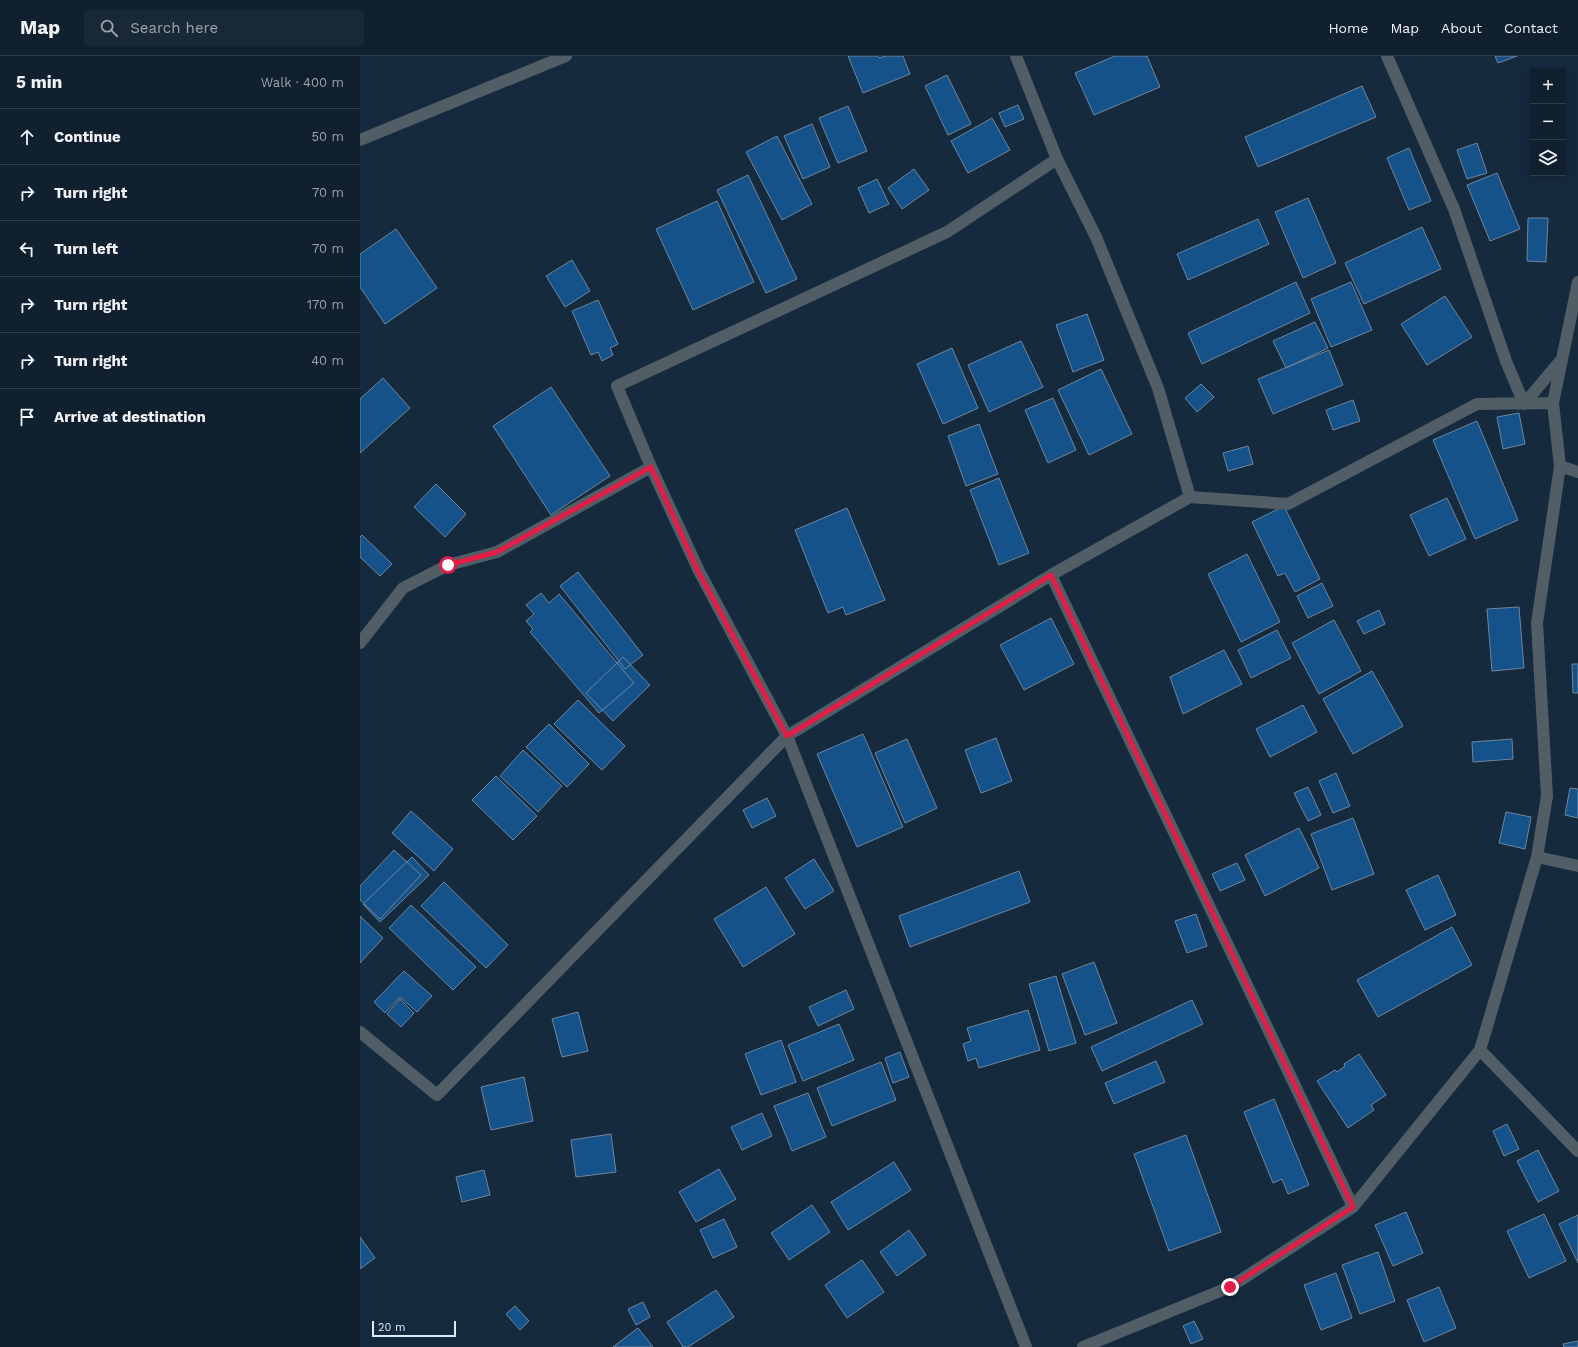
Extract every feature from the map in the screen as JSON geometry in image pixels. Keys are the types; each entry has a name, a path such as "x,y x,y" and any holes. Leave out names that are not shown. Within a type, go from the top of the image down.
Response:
{"street":[{"path":"360,140 566,56"},
{"path":"1016,56 1057,159 1096,236 1158,388 1190,497"},
{"path":"1387,56 1454,209 1506,361 1524,404"},
{"path":"1026,1347 787,736 698,571 651,467 617,386 947,232 1057,159"},
{"path":"1083,1347 1230,1287 1353,1207 1480,1050 1537,857 1547,796 1537,623 1560,466 1553,403 1578,282"},
{"path":"1524,404 1562,358"},
{"path":"360,1032 437,1095 787,736 1051,575 1190,497 1288,504 1477,404 1553,403"},
{"path":"1560,466 1578,472"},
{"path":"360,643 404,588 448,565 497,552 651,467"},
{"path":"1051,575 1353,1207"},
{"path":"1537,857 1578,866"},
{"path":"1480,1050 1578,1151"}],"building":[{"path":"848,56 878,56 879,58 885,56 903,56 910,74 863,93"},
{"path":"1115,56 1147,56 1160,87 1094,115 1075,73"},
{"path":"1495,56 1517,56 1498,63"},
{"path":"947,75 971,124 948,135 925,86"},
{"path":"1362,86 1376,117 1258,167 1245,137"},
{"path":"1018,105 1024,119 1005,127 999,113"},
{"path":"848,106 867,151 838,163 819,118"},
{"path":"992,118 1010,150 968,173 951,141"},
{"path":"812,124 830,167 803,179 784,136"},
{"path":"777,136 812,204 782,220 746,152"},
{"path":"1477,143 1487,173 1467,179 1457,150"},
{"path":"1409,148 1431,201 1409,210 1387,158"},
{"path":"914,169 929,190 902,209 888,188"},
{"path":"1497,173 1520,229 1490,241 1467,185"},
{"path":"748,175 797,279 766,293 717,190"},
{"path":"877,179 889,204 869,213 858,188"},
{"path":"1308,198 1336,263 1303,278 1275,212"},
{"path":"717,201 754,282 693,310 656,229"},
{"path":"1528,218 1548,218 1546,262 1527,261"},
{"path":"1258,219 1269,244 1188,280 1177,254"},
{"path":"1422,227 1441,269 1364,304 1345,263"},
{"path":"396,229 437,288 385,324 360,287 360,254"},
{"path":"572,260 590,291 565,307 546,276"},
{"path":"1296,282 1310,313 1202,364 1188,333"},
{"path":"1351,282 1372,330 1331,347 1311,299"},
{"path":"1445,296 1472,337 1427,365 1401,324"},
{"path":"598,300 618,344 610,348 613,355 602,361 598,352 591,355 572,311"},
{"path":"1087,314 1104,360 1073,372 1056,325"},
{"path":"1315,322 1328,348 1286,368 1273,341"},
{"path":"1021,341 1043,387 989,412 968,365"},
{"path":"952,348 978,408 943,424 917,364"},
{"path":"1329,350 1343,385 1273,414 1258,379"},
{"path":"1101,369 1132,434 1089,455 1058,390"},
{"path":"383,378 410,408 360,453 360,399"},
{"path":"1201,384 1214,397 1197,412 1185,398"},
{"path":"551,387 610,476 551,515 493,426"},
{"path":"1053,398 1076,450 1048,463 1025,410"},
{"path":"1353,400 1360,421 1333,430 1326,410"},
{"path":"1519,413 1525,444 1503,449 1497,417"},
{"path":"1477,421 1518,520 1475,539 1433,440"},
{"path":"979,424 998,474 966,486 948,436"},
{"path":"1248,446 1253,464 1228,471 1223,453"},
{"path":"999,478 1029,553 999,565 970,490"},
{"path":"436,484 466,514 445,537 414,507"},
{"path":"1447,498 1466,539 1429,556 1410,515"},
{"path":"1284,506 1320,579 1295,592 1285,573 1278,576 1252,522"},
{"path":"847,508 885,600 846,615 843,607 828,613 795,530"},
{"path":"362,535 392,564 380,576 360,557 360,537"},
{"path":"1247,554 1280,622 1241,642 1208,574"},
{"path":"578,572 643,655 625,669 560,586"},
{"path":"1322,583 1333,606 1308,618 1297,596"},
{"path":"541,593 549,603 559,594 634,683 599,713 530,632 533,629 526,621 534,614 526,605"},
{"path":"1519,607 1524,668 1492,671 1487,609"},
{"path":"1379,610 1385,624 1364,634 1357,621"},
{"path":"1051,618 1074,664 1024,690 1000,645"},
{"path":"1334,620 1361,671 1319,694 1292,643"},
{"path":"1277,630 1291,658 1251,678 1238,650"},
{"path":"1224,650 1242,684 1183,714 1170,677"},
{"path":"623,657 650,685 613,721 586,693"},
{"path":"1572,664 1578,664 1578,693 1573,693"},
{"path":"1372,671 1403,726 1353,754 1323,699"},
{"path":"578,700 625,746 602,770 554,724"},
{"path":"1303,705 1317,732 1270,757 1256,729"},
{"path":"549,724 589,764 567,787 526,747"},
{"path":"863,734 903,827 857,847 817,754"},
{"path":"996,738 1012,781 981,793 965,750"},
{"path":"907,739 937,808 905,823 875,753"},
{"path":"1512,739 1513,759 1473,762 1472,742"},
{"path":"523,750 562,786 538,812 500,776"},
{"path":"1336,773 1350,806 1333,813 1319,781"},
{"path":"496,776 537,816 513,840 472,800"},
{"path":"1308,787 1321,815 1308,821 1294,793"},
{"path":"1570,788 1578,789 1578,818 1565,815"},
{"path":"767,798 776,816 752,828 743,810"},
{"path":"411,811 453,849 434,871 392,833"},
{"path":"1506,812 1531,817 1525,849 1499,843"},
{"path":"1353,818 1374,874 1332,890 1311,834"},
{"path":"1299,828 1319,868 1265,896 1245,855"},
{"path":"394,850 421,875 380,919 360,900 360,886"},
{"path":"412,857 429,875 380,922 363,904"},
{"path":"814,859 834,891 805,909 785,878"},
{"path":"1237,863 1245,880 1220,891 1212,874"},
{"path":"1019,871 1030,902 910,947 899,916"},
{"path":"1438,875 1456,915 1425,930 1406,890"},
{"path":"444,882 508,945 486,968 421,906"},
{"path":"766,887 795,934 743,967 714,919"},
{"path":"411,905 476,967 453,990 389,928"},
{"path":"1196,914 1207,946 1187,953 1175,921"},
{"path":"360,916 383,938 360,963"},
{"path":"1452,927 1472,965 1378,1017 1357,980"},
{"path":"1094,962 1117,1023 1085,1035 1062,974"},
{"path":"404,971 432,996 417,1012 400,997 385,1013 374,1002"},
{"path":"1056,976 1076,1043 1049,1051 1029,984"},
{"path":"846,990 854,1009 818,1026 809,1007"},
{"path":"400,999 414,1013 401,1027 387,1014"},
{"path":"1192,1000 1203,1024 1102,1071 1091,1047"},
{"path":"1028,1010 1040,1050 979,1068 976,1058 968,1061 963,1044 971,1041 967,1028"},
{"path":"578,1012 588,1051 562,1057 552,1019"},
{"path":"839,1024 854,1060 803,1081 788,1045"},
{"path":"781,1040 796,1082 761,1095 745,1054"},
{"path":"900,1052 909,1077 893,1083 885,1058"},
{"path":"1359,1054 1386,1095 1371,1105 1374,1110 1348,1128 1317,1081 1335,1070 1337,1072 1345,1066 1344,1064"},
{"path":"1156,1061 1165,1082 1114,1104 1105,1083"},
{"path":"881,1062 896,1100 832,1126 817,1088"},
{"path":"524,1077 533,1121 491,1130 481,1087"},
{"path":"808,1093 826,1137 792,1151 774,1106"},
{"path":"1274,1099 1309,1185 1288,1194 1282,1179 1273,1183 1244,1112"},
{"path":"762,1113 772,1136 742,1150 731,1127"},
{"path":"1507,1124 1519,1149 1504,1156 1493,1131"},
{"path":"611,1134 616,1172 576,1177 571,1140"},
{"path":"1186,1135 1221,1232 1169,1251 1134,1154"},
{"path":"1538,1150 1559,1191 1538,1202 1517,1161"},
{"path":"894,1162 911,1190 848,1230 831,1202"},
{"path":"719,1169 736,1199 696,1222 679,1192"},
{"path":"484,1170 490,1195 462,1202 456,1177"},
{"path":"812,1205 830,1232 789,1260 771,1233"},
{"path":"1406,1212 1423,1253 1393,1266 1375,1225"},
{"path":"1544,1214 1566,1261 1529,1278 1507,1231"},
{"path":"1578,1215 1578,1263 1559,1224"},
{"path":"724,1219 737,1247 713,1258 700,1230"},
{"path":"909,1230 926,1255 897,1276 880,1252"},
{"path":"360,1237 375,1258 360,1269"},
{"path":"1378,1252 1395,1301 1360,1314 1342,1265"},
{"path":"862,1260 884,1292 847,1318 825,1285"},
{"path":"1336,1273 1352,1318 1321,1330 1304,1285"},
{"path":"1439,1287 1456,1328 1424,1342 1407,1300"},
{"path":"716,1290 734,1317 688,1347 683,1347 667,1322"},
{"path":"643,1302 650,1317 636,1325 628,1309"},
{"path":"515,1306 529,1321 520,1330 506,1314"},
{"path":"1194,1321 1203,1339 1191,1344 1183,1326"},
{"path":"638,1328 653,1347 613,1347"},
{"path":"1578,1341 1578,1347 1564,1347 1563,1344"}],"route":[{"path":"448,565 497,552 651,467 698,571 787,736 1051,575 1353,1207 1230,1287"}]}
